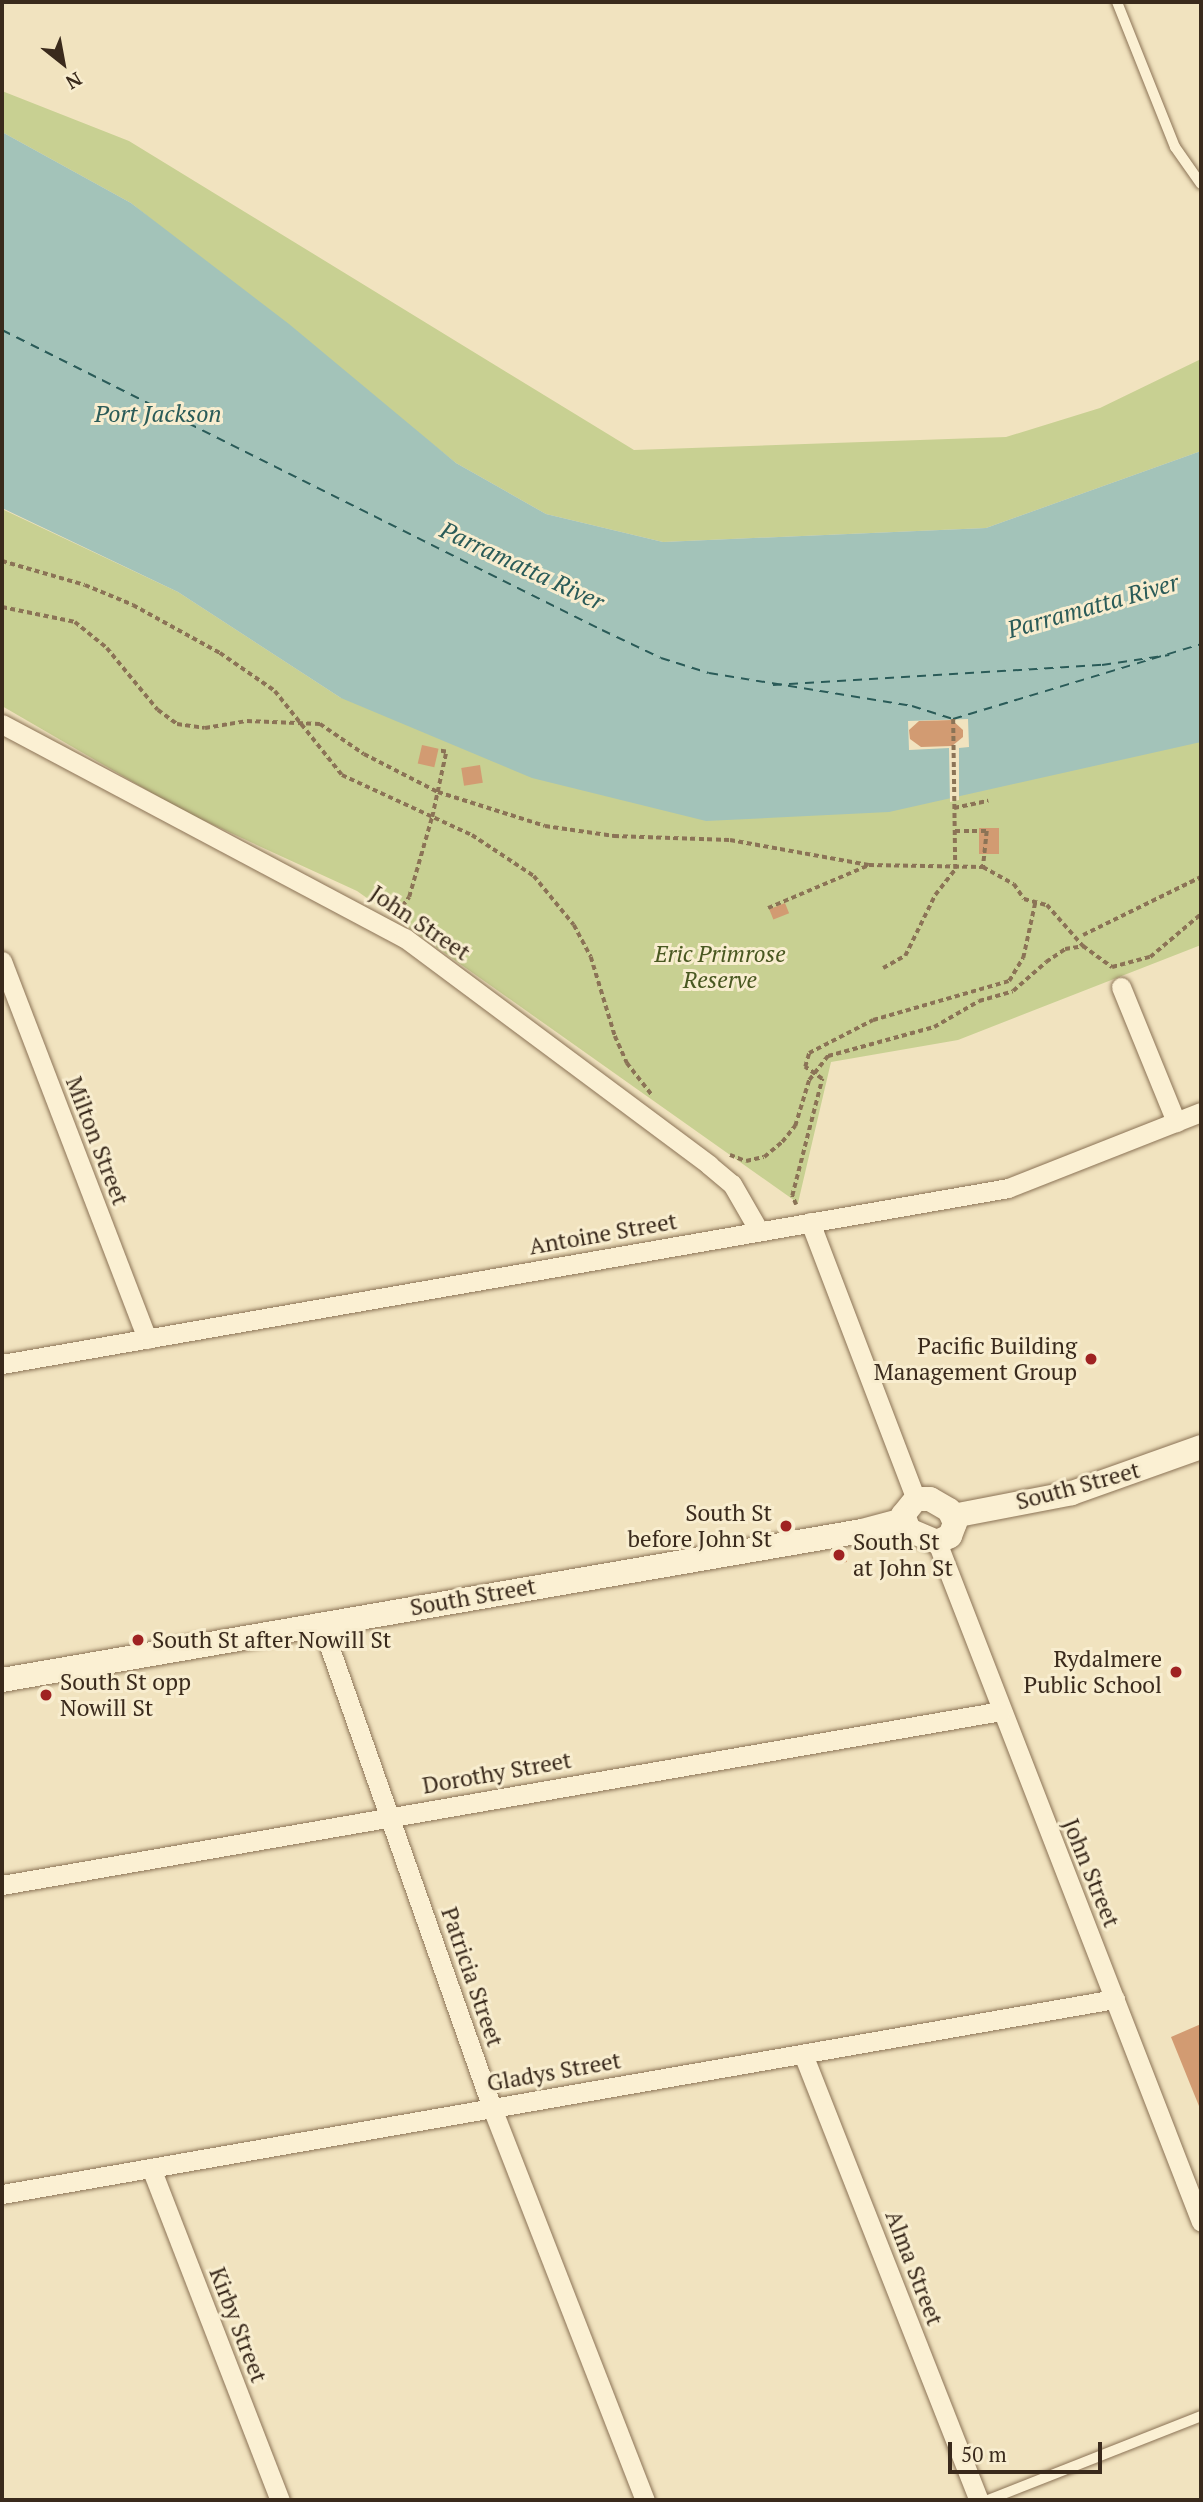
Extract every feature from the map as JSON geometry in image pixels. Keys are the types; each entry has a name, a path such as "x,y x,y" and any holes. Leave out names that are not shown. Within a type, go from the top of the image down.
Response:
{"street":[{"name":"John Street","path":"2,724 388,927 709,1165 732,1184 759,1231"},
{"name":"Milton Street","path":"2,961 147,1339"},
{"path":"1121,987 1176,1122"},
{"name":"Antoine Street","path":"2,1364 759,1231 807,1214 1008,1188 1201,1112"},
{"path":"807,1214 909,1509 913,1533 937,1542 953,1532 953,1516 930,1499 909,1509"},
{"name":"South Street","path":"953,1516 1072,1493 1201,1447"},
{"name":"South Street","path":"2,1680 862,1531 909,1509"},
{"name":"John Street","path":"937,1542 1000,1711 1201,2222"},
{"name":"Patricia Street","path":"321,1623 492,2108 645,2500"},
{"name":"Dorothy Street","path":"2,1885 1000,1711"},
{"name":"Gladys Street","path":"2,2194 1115,1998"},
{"name":"Alma Street","path":"803,2054 979,2500"},
{"name":"Kirby Street","path":"150,2168 280,2500"}],"lane":[{"path":"1117,2 1175,147 1201,184"},
{"path":"988,2500 1201,2416"}],"path":[{"path":"2,561 85,585 172,624 275,691 301,721 321,755 342,775 432,817 506,856 553,895 591,957 627,1063 658,1101"},
{"path":"2,607 75,622 107,648 158,709 177,724 205,728 247,721 301,721 320,724 364,754 438,792 545,826 614,836 730,840 869,865 955,869 983,867 1035,903 1047,905 1083,946 1111,967 1133,964 1171,943 1201,914"},
{"path":"883,968 905,956 935,895 955,869 953,719"},
{"path":"388,927 409,897 438,792 446,752 439,751"},
{"path":"954,805 988,801"},
{"path":"955,831 987,831 983,867"},
{"path":"768,908 869,865"},
{"path":"1083,935 1201,877"},
{"path":"807,1214 797,1206 792,1196 822,1079 805,1067 809,1053 853,1028 1009,981 1023,958 1035,903"},
{"path":"728,1154 746,1161 764,1157 782,1142 795,1126 814,1073 828,1056 845,1048 934,1027 979,1001 1013,991 1065,949 1083,946"}],"green space":[{"path":"2,91 129,141 634,450 1006,437 1100,408 1201,359 1201,451 986,528 663,542 546,514 456,463 131,203 2,132"},
{"name":"Eric Primrose Reserve","path":"2,509 178,592 341,698 1201,742 1201,945 958,1040 831,1062 798,1203 357,891 183,811 2,706"}],"water":[{"name":"Port Jackson","path":"2,132 131,203 289,324 456,463 546,514 663,542 986,528 1201,451 1201,742 889,812 706,821 532,778 341,698 178,592 2,508"}],"pier":[{"path":"968,719 969,747 959,748 959,800 950,802 949,748 909,750 908,721"}],"building":[{"path":"952,720 963,730 963,737 952,746 921,747 910,739 909,730 919,721"},
{"path":"422,745 439,749 434,767 418,764"},
{"path":"480,765 483,783 464,786 461,768"},
{"path":"979,828 999,828 999,854 979,854"},
{"path":"785,903 789,913 773,920 769,909"},
{"path":"846,1556 847,1562 836,1564 835,1558"},
{"path":"1201,2024 1201,2111 1171,2037"}],"ferry route":[{"path":"2,330 602,630 661,658 709,673 912,706 953,719 1201,644"},
{"path":"773,685 1102,665 1169,655"}],"place":[{"name":"Pacific Building Management Group","path":"1091,1359"},
{"name":"South St before John St","path":"786,1526"},
{"name":"South St at John St","path":"839,1555"},
{"name":"South St after Nowill St","path":"138,1640"},
{"name":"Rydalmere Public School","path":"1176,1672"},
{"name":"South St opp Nowill St","path":"46,1695"}],"water label":[{"name":"Parramatta River","path":"522,566"},
{"name":"Parramatta River","path":"1093,606"}]}
